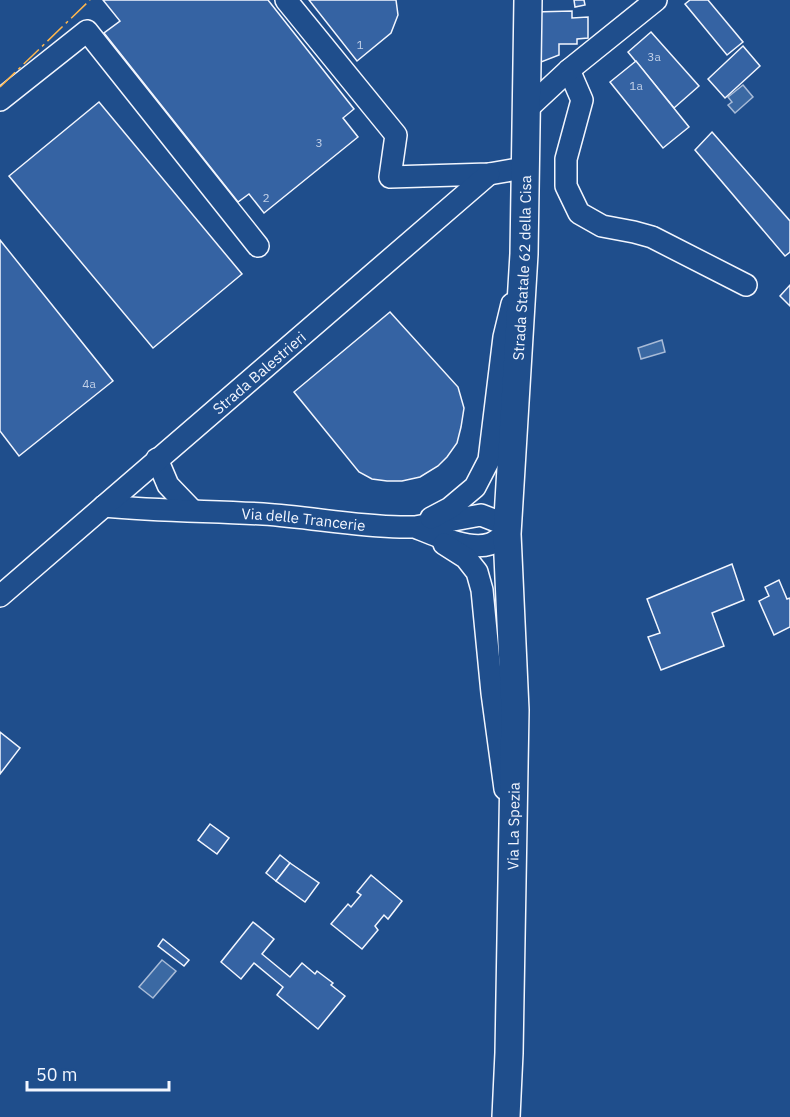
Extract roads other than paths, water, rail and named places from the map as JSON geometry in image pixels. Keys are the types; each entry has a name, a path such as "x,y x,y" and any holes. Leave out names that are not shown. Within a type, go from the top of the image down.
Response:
{"main road":[{"name":"Strada Statale 62 della Cisa","path":"507,534 524,254 528,0"},
{"name":"Via La Spezia","path":"506,1117 515,710 507,534"}],"street":[{"path":"286,0 396,135 390,177 489,174 526,170"},
{"path":"527,109 569,70 656,0"},
{"path":"0,100 87,31 258,246"},
{"path":"569,70 582,99 566,159 566,186 579,213 602,226 652,237 746,285"},
{"name":"Strada Balestrieri","path":"0,596 489,174"},
{"path":"415,527 450,508 475,487 489,460 504,337 524,254"},
{"path":"158,459 168,485 192,510"},
{"name":"Via delle Trancerie","path":"104,506 146,510 266,514 415,527"},
{"path":"481,515 499,522 507,534 489,544 465,545 415,527 481,515"},
{"path":"415,527 466,558 477,572 483,590 492,693 513,837"}],"water":[{"path":"743,85 753,97 735,113 728,105 732,102 728,97"},
{"path":"662,340 665,352 641,359 638,348"},
{"path":"162,960 176,971 153,998 139,987"}]}
